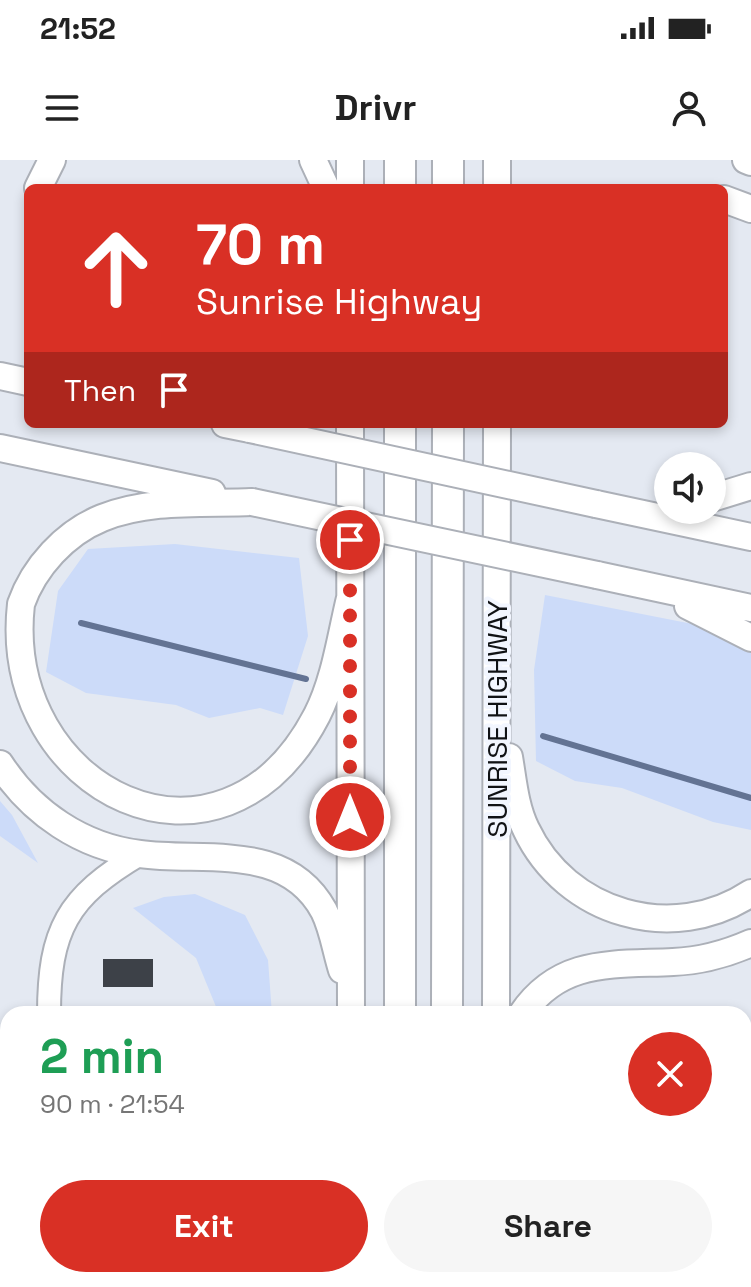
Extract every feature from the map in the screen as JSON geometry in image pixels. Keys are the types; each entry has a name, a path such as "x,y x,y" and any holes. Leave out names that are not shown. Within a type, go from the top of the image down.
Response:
{"highway":[{"path":"400,160 400,184"},
{"path":"448,160 448,184"},
{"path":"400,428 400,1006"},
{"name":"SUNRISE HIGHWAY","path":"447,1006 448,428"}],"main road":[{"path":"40,184 52,160"},
{"path":"313,160 324,184"},
{"path":"350,160 350,184"},
{"path":"497,160 497,184"},
{"path":"728,200 751,209"},
{"path":"0,376 24,381"},
{"path":"242,428 751,537"},
{"path":"350,428 351,1006"},
{"name":"SUNRISE HIGHWAY","path":"496,1006 498,431"},
{"path":"0,448 751,608"},
{"path":"726,494 751,486"},
{"path":"252,502 155,506 117,513 66,541 40,569 17,615 13,669 26,723 58,768 106,800 144,811 199,809 250,788 295,749 319,712 350,598"},
{"path":"596,504 654,503"},
{"path":"649,587 751,638"},
{"path":"497,687 525,828 553,869 580,893 612,910 665,919 703,914 751,893"},
{"path":"0,764 20,791 62,827 91,841 140,854 242,858 268,864 292,878 323,909 350,1006"},
{"path":"529,1006 550,984 588,965 706,958 751,943"}],"street":[{"path":"49,1006 52,958 61,927 87,890 140,854"}],"shaded area":[{"path":"175,544 299,558 308,636 283,715 260,708 209,718 176,705 86,693 46,672 58,591 88,549"},
{"path":"545,595 708,627 739,638 751,652 751,830 713,822 622,788 575,781 536,761 534,670"},
{"path":"0,801 12,815 38,863 0,836"},
{"path":"195,894 245,915 268,960 271,1006 216,1006 196,958 133,908 164,897"}],"building":[{"path":"103,959 153,959 153,987 103,987"}],"waterway":[{"path":"81,623 306,679"},
{"path":"543,736 751,798"}],"route":[{"path":"350,540 350,817"}]}
